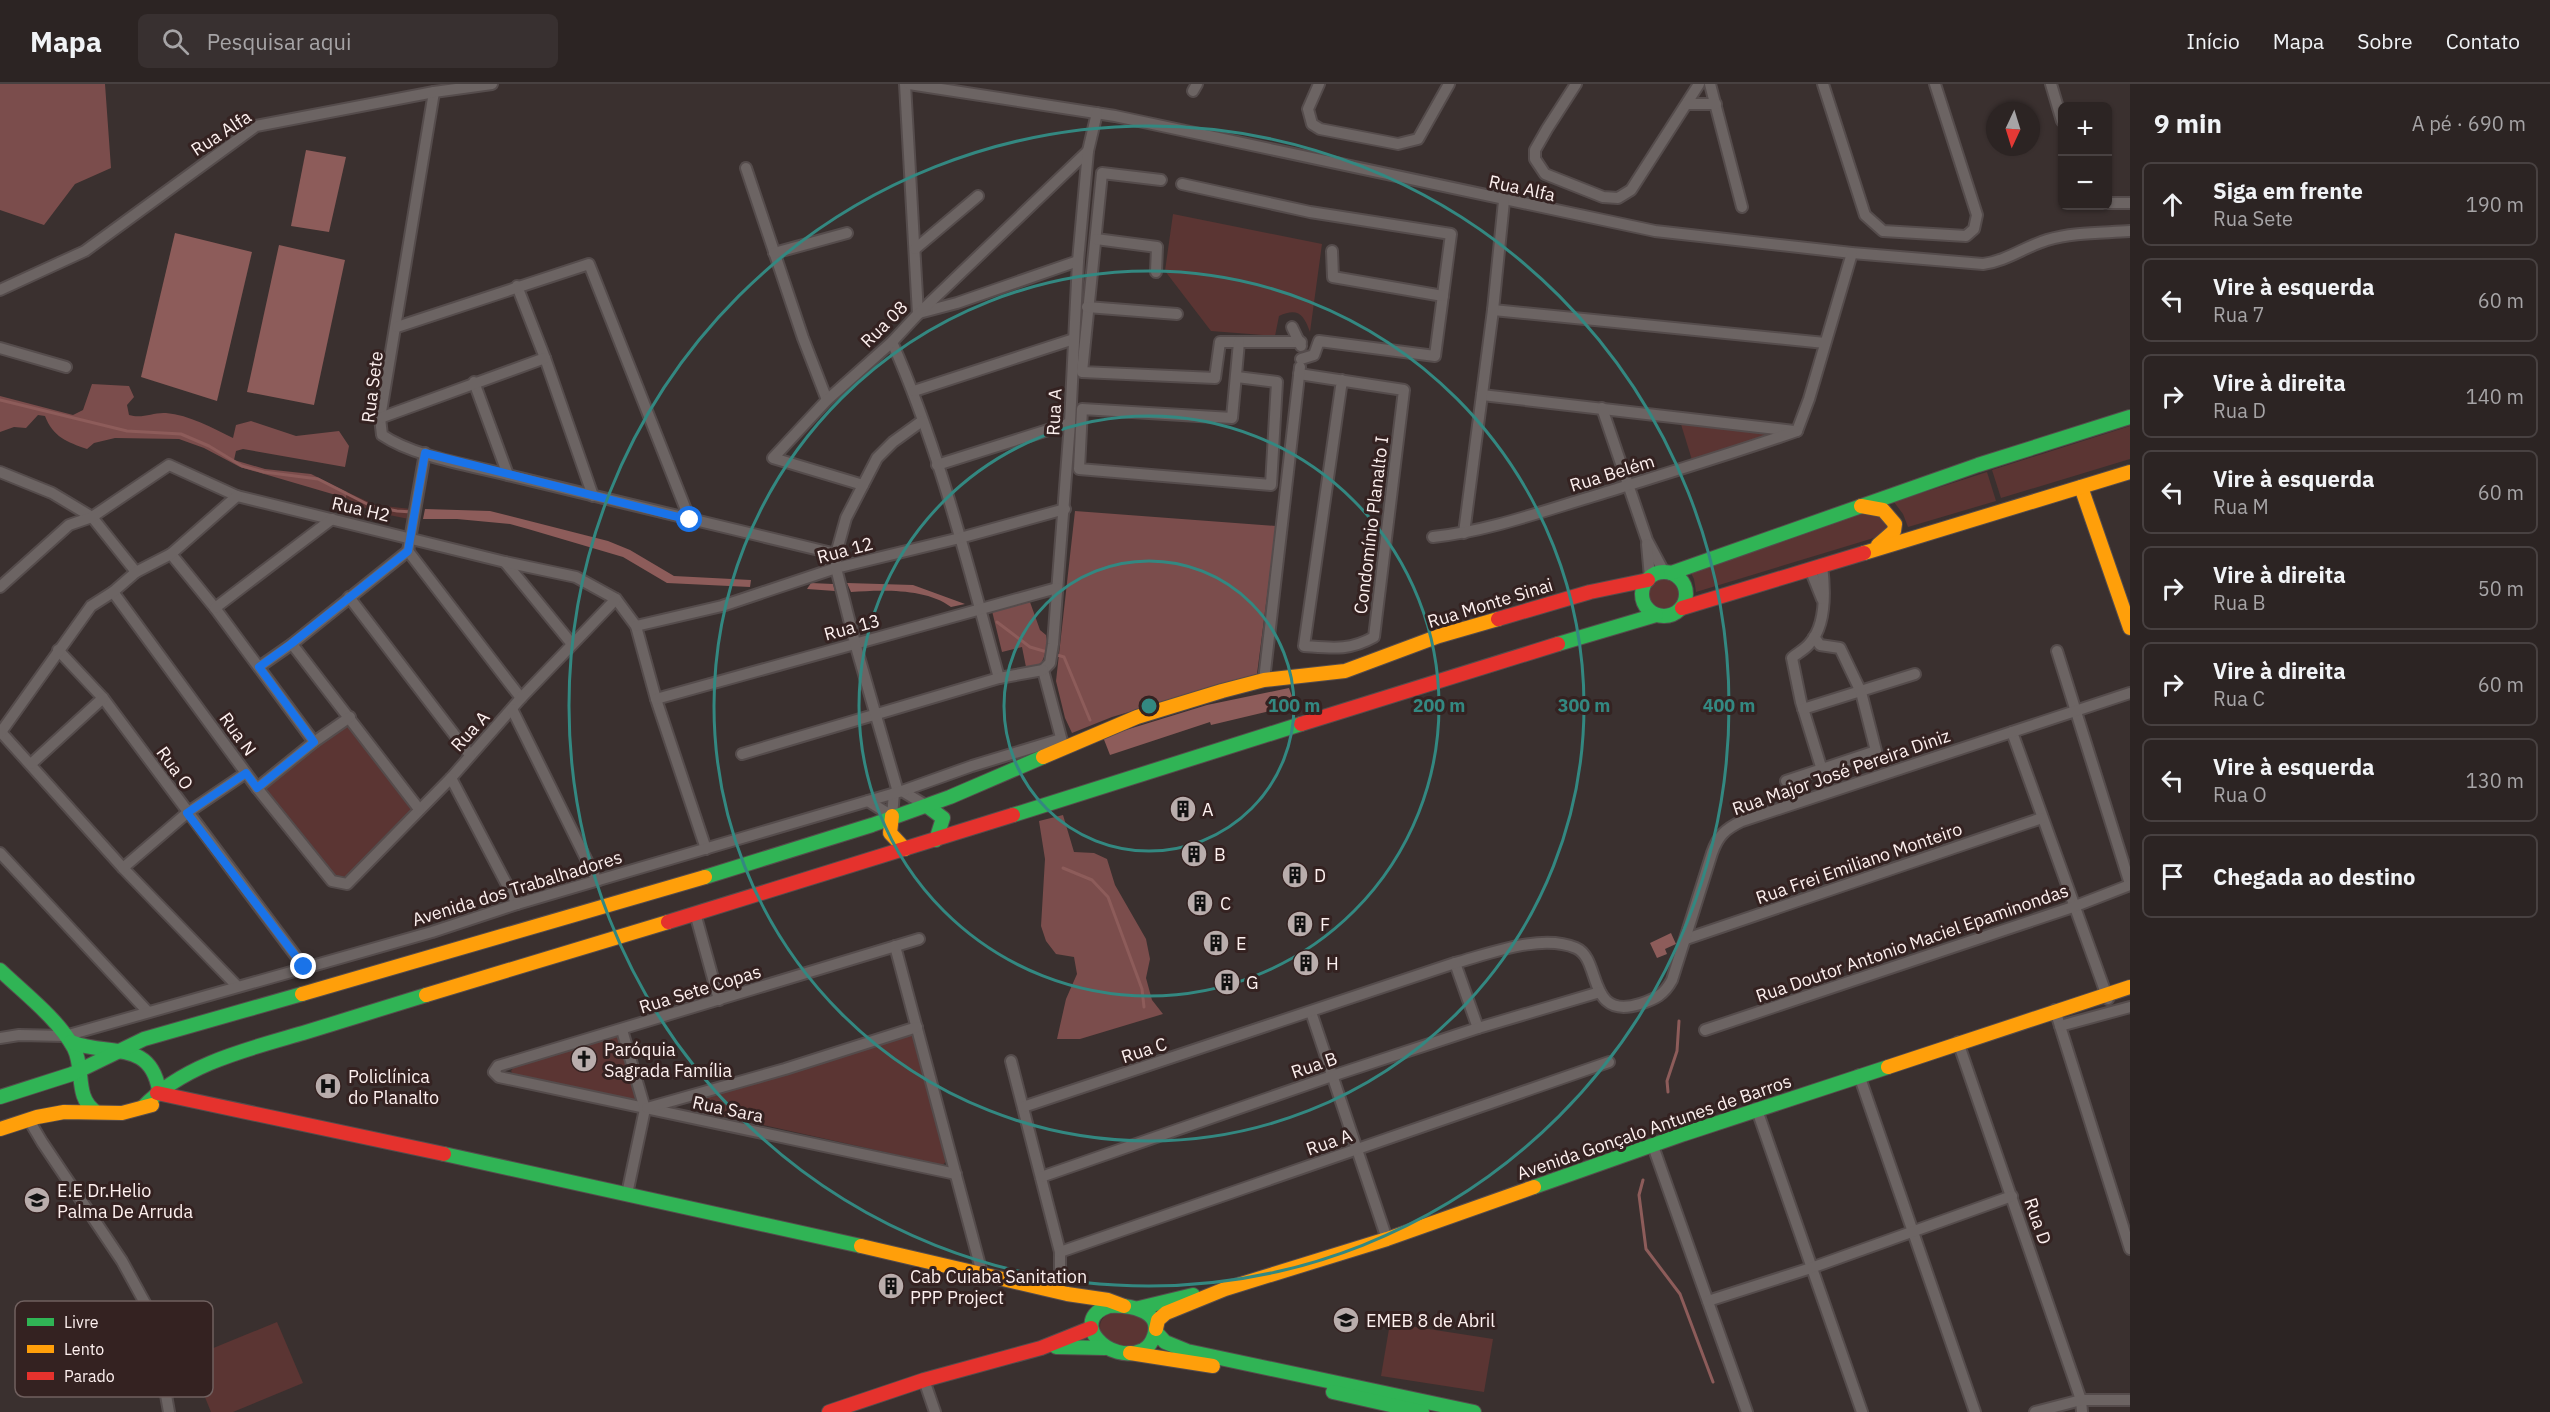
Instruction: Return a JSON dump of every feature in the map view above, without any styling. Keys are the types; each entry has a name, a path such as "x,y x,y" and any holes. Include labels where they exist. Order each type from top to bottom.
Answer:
{"main road":[{"path":"1656,615 1650,611 1643,600 1642,594 1649,579 1978,465 2130,417"},
{"path":"143,1107 158,1091 181,1076 249,1049 936,840 1422,685 1656,615 1673,615 1682,608 2130,472"},
{"path":"2081,487 2130,628"},
{"path":"1860,506 1883,510 1894,524 1894,531 1890,536 1871,550"},
{"path":"1667,573 1680,578 1685,587 1686,598 1682,608"},
{"name":"Rua Monte Sinai","path":"927,806 1062,744 1137,717 1264,680 1345,671 1439,636 1590,592 1649,579"},
{"path":"0,1097 81,1070 144,1039 632,900 927,806 943,818 936,840"},
{"path":"892,816 890,833 905,849"},
{"path":"0,970 68,1039 86,1048 116,1051 151,1063 157,1072 158,1091"},
{"name":"Avenida Gonçalo Antunes de Barros","path":"2103,998 2130,987"},
{"name":"Avenida Gonçalo Antunes de Barros","path":"1156,1330 1160,1317 1166,1313 1225,1289 1387,1239 1859,1075 2055,1010 2130,993"},
{"path":"68,1039 81,1070 83,1098 86,1105 96,1112"},
{"path":"158,1091 1063,1292 1108,1300 1124,1306"},
{"path":"0,1129 64,1112 126,1112 165,1103 206,1101"},
{"name":"Avenida Gonçalo Antunes de Barros","path":"1139,1308 1166,1300 1225,1289"},
{"path":"1063,1292 1084,1303 1093,1322 1095,1340 1105,1348"},
{"path":"829,1412 924,1380 1041,1348 1093,1322 1107,1306 1124,1306 1139,1308 1151,1316 1161,1340 1187,1351 1474,1412"},
{"path":"1130,1353 1147,1348 1153,1341 1156,1330"},
{"path":"1041,1348 1076,1346 1105,1348 1215,1366 1422,1412"}],"street":[{"name":"Rua Alfa","path":"0,290 85,250 256,126 434,92 492,84"},
{"name":"Rua Alfa","path":"907,84 1097,113 1504,201 1655,231 1852,253 1983,264 1997,262 2045,240 2065,235 2130,231"},
{"path":"907,84 918,314 957,303 1078,261"},
{"path":"1319,84 1308,110 1312,124 1320,129 1398,144 1418,139 1449,84"},
{"path":"1576,84 1536,150 1535,159 1545,174 1603,197 1618,198 1631,190 1700,84"},
{"path":"1710,84 1742,207"},
{"path":"1823,84 1865,215 1883,231 1966,236 1974,229 1977,215 1935,84"},
{"path":"2051,84 2058,108"},
{"name":"Rua Sete","path":"434,92 397,327 380,418 382,435 396,445 508,475 836,554"},
{"path":"1687,104 1716,104"},
{"name":"Rua A","path":"1046,667 1053,644 1065,509 1078,261 1088,152 1097,113"},
{"name":"Rua 08","path":"863,485 773,458 827,400 892,342 918,314 1088,152"},
{"path":"746,168 827,400"},
{"path":"1161,180 1102,172 1082,372 1215,378 1220,342 1301,342"},
{"path":"1182,184 1310,212 1451,234 1435,356 1319,341 1314,355 1301,359"},
{"path":"915,249 978,196"},
{"path":"1464,533 1493,310 1504,201"},
{"path":"2112,203 2130,203"},
{"path":"774,253 846,233"},
{"path":"1096,238 1157,247 1156,272"},
{"path":"1332,251 1333,277 1443,296"},
{"path":"1482,395 1797,431 1809,399 1852,253"},
{"path":"397,327 590,264 690,520"},
{"path":"517,286 545,358 593,496"},
{"path":"1087,307 1177,314"},
{"path":"1493,310 1825,344"},
{"path":"1264,680 1301,359 1301,342 1292,327"},
{"path":"914,391 1074,339"},
{"path":"892,342 914,391 960,538 999,678"},
{"path":"1237,377 1277,382 1271,485 1079,469 1082,409 1232,418 1239,342"},
{"path":"0,348 66,367"},
{"path":"380,418 545,358"},
{"name":"Condomínio Planalto I","path":"1299,374 1342,380 1404,390 1374,637 1346,649 1304,646 1342,380"},
{"path":"474,382 508,475"},
{"path":"1602,408 1647,540 1667,573"},
{"path":"868,801 892,816 898,792 855,643 836,568 836,554 846,518 877,458 893,442 922,421"},
{"path":"937,465 1070,423"},
{"name":"Rua Belém","path":"1433,537 1464,533 1628,485 1797,431"},
{"path":"259,667 408,551 425,453"},
{"name":"Rua H2","path":"92,518 169,465 237,496 576,577 616,599"},
{"path":"0,472 52,493 92,518 136,572"},
{"path":"237,496 171,554 136,572 113,592 91,606 0,732 123,868 237,986"},
{"name":"Rua 12","path":"636,626 722,606 836,568 960,538 1065,509"},
{"path":"0,587 69,525 92,518"},
{"path":"215,608 332,519"},
{"path":"1647,540 1649,579"},
{"path":"408,551 521,698"},
{"path":"171,554 215,608 314,742"},
{"path":"506,562 572,644"},
{"path":"1816,567 1823,602 1814,637 1811,643 1792,658 1803,709 1822,770"},
{"name":"Rua 13","path":"656,699 1057,588"},
{"name":"Rua N","path":"113,592 257,788 332,880 347,884"},
{"path":"349,597 470,755"},
{"name":"Rua A","path":"347,884 451,778 521,698 616,599"},
{"path":"616,599 636,626 656,699 706,849"},
{"path":"1786,781 1876,751 1861,692 1840,648 1820,645 1814,637"},
{"path":"291,644 350,717 419,809"},
{"name":"Rua O","path":"58,650 103,698 304,967"},
{"path":"2057,651 2130,884"},
{"path":"742,754 999,678 1046,667 1062,744"},
{"path":"1803,709 1915,674"},
{"name":"Rua Major José Pereira Diniz","path":"1600,992 1607,1000 1622,1007 1632,1006 1662,995 1672,980 1717,840 1727,828 1742,821 2130,693"},
{"path":"31,764 103,698"},
{"path":"512,709 597,881"},
{"path":"257,788 314,742 350,717"},
{"path":"2013,732 2103,998"},
{"name":"Avenida dos Trabalhadores","path":"0,1038 19,1035 68,1039 148,1012 432,932 517,904 898,792 972,766 1062,744"},
{"path":"123,868 187,813 246,773"},
{"path":"451,778 517,904"},
{"path":"898,792 927,806"},
{"name":"Rua Frei Emiliano Monteiro","path":"1686,939 2042,818"},
{"path":"0,853 148,1012"},
{"name":"Rua Doutor Antonio Maciel Epaminondas","path":"1705,1030 2073,907 2130,884"},
{"path":"695,913 719,1000"},
{"name":"Rua Sete Copas","path":"494,1073 498,1065 622,1030 919,939"},
{"path":"1478,1028 1455,963 1520,945 1557,944 1578,948 1585,957 1600,992"},
{"path":"896,946 982,1273"},
{"name":"Rua C","path":"1023,1107 1455,963"},
{"name":"Rua B","path":"1041,1177 1332,1076 1478,1028 1600,992"},
{"path":"2060,1026 2130,1007"},
{"path":"2055,1010 2130,1249"},
{"path":"1311,1012 1387,1239"},
{"path":"645,1109 784,1069 917,1027"},
{"path":"622,1030 645,1109 627,1194"},
{"name":"Rua D","path":"1958,1042 2081,1400 2082,1412"},
{"path":"1011,1062 1060,1252 1063,1292"},
{"name":"Rua A","path":"1060,1252 1609,1062"},
{"name":"Rua Sara","path":"494,1073 499,1077 645,1109 956,1174"},
{"path":"1859,1075 1975,1412"},
{"path":"1757,1110 1862,1412"},
{"path":"29,1120 136,1283 143,1301"},
{"path":"1653,1146 1747,1412"},
{"path":"1708,1301 1811,1268 2012,1196"},
{"path":"924,1380 935,1412"},
{"path":"166,1397 169,1412"},
{"path":"2035,1412 2081,1400 2130,1400"}],"shaded area":[{"path":"0,84 105,84 111,168 75,184 44,225 0,210"},
{"path":"306,150 346,157 329,232 291,226"},
{"path":"1173,214 1322,244 1310,332 1303,317 1291,312 1279,316 1275,336 1211,331 1165,271"},
{"path":"175,233 252,252 217,401 141,377"},
{"path":"279,245 345,260 314,405 247,392"},
{"path":"92,384 129,386 134,397 127,405 129,415 175,414 201,422 233,438 236,425 251,421 296,436 339,431 349,446 345,467 243,449 236,451 234,460 265,469 311,474 347,492 346,498 240,467 204,448 179,439 115,438 94,443 87,449 62,438 52,429 45,416 38,415 26,428 14,427 0,432 0,396 73,415 83,410"},
{"path":"1680,421 1778,431 1692,460"},
{"path":"2130,426 2130,459 2001,498 1992,470"},
{"path":"1987,472 1996,501 1908,527 1903,514 1894,502"},
{"path":"347,492 375,505 411,509 409,519 362,507 346,498"},
{"path":"425,509 490,511 608,541 630,550 674,576 751,580 750,587 667,583 623,557 510,524 457,519 423,519"},
{"path":"1870,510 1879,514 1889,525 1887,534 1696,592 1694,579 1689,569"},
{"path":"1075,511 1276,526 1257,674 1112,717 1072,733 1065,718 1056,681"},
{"path":"1664,579 1675,583 1679,594 1675,605 1664,609 1653,605 1649,594 1653,583"},
{"path":"811,583 833,584 835,591 807,589"},
{"path":"847,583 913,585 965,604 951,607 929,596 916,593 851,592"},
{"path":"1030,602 1040,630 1046,635 1048,647 1041,664 1026,667 1022,647 1002,652 992,611"},
{"path":"1289,688 1295,705 1211,725 1210,722 1110,755 1103,737 1207,705"},
{"path":"349,722 414,809 349,877 335,876 262,787"},
{"path":"1063,815 1074,852 1094,853 1107,859 1115,885 1146,939 1150,959 1146,978 1152,1000 1163,1014 1080,1039 1057,1039 1066,999 1077,974 1074,957 1056,954 1046,941 1041,926 1045,859 1039,821"},
{"path":"1671,933 1676,944 1665,949 1667,954 1657,958 1650,943"},
{"path":"618,1034 637,1098 634,1100 514,1075 511,1071 514,1067"},
{"path":"915,1034 947,1160 943,1165 695,1110 696,1101"},
{"path":"1112,1312 1141,1316 1150,1325 1150,1337 1136,1348 1108,1341 1101,1333 1100,1324 1103,1318"},
{"path":"277,1322 303,1383 233,1412 211,1412 205,1397 213,1397 213,1348"},
{"path":"1390,1323 1493,1339 1484,1392 1381,1376"}],"waterway":[{"path":"0,400 127,431 181,434 209,446 242,466 264,472 318,479 371,506 412,512"},
{"path":"997,622 1030,647 1064,657 1090,720"},
{"path":"1063,868 1092,880 1108,897 1142,989 1144,1007"},
{"path":"1668,1092 1667,1081 1677,1051 1679,1021"},
{"path":"1643,1180 1639,1195 1646,1249 1680,1294 1713,1382"}],"traffic: fast":[{"path":"1671,573 1978,465 2130,417"},
{"path":"1664,572 1680,578 1686,594 1680,610 1664,616 1648,610 1642,594 1648,578 1664,572"},
{"path":"1558,644 1656,615"},
{"path":"1013,815 1301,724"},
{"path":"705,877 872,825 950,797 1043,757"},
{"path":"927,806 943,818 936,840"},
{"path":"0,970 50,1016 67,1037 77,1056 85,1099 96,1112"},
{"path":"0,1097 72,1074 144,1039 302,994"},
{"path":"143,1107 159,1092 178,1080 218,1060 426,995"},
{"path":"71,1042 137,1056 147,1063 154,1074 159,1090"},
{"path":"1534,1187 1684,1134 1888,1067"},
{"path":"444,1154 861,1246"},
{"path":"1139,1308 1193,1295"},
{"path":"1109,1306 1125,1306 1142,1310 1148,1314 1155,1327 1150,1344 1143,1350 1130,1353 1117,1352 1106,1347 1092,1330 1092,1321 1097,1313 1109,1306"},
{"path":"1156,1332 1165,1342 1187,1351 1474,1412"},
{"path":"1056,1347 1105,1348"},
{"path":"1333,1392 1422,1412"}],"traffic: slow":[{"path":"1864,553 2130,472"},
{"path":"2081,487 2130,628"},
{"path":"1861,506 1883,510 1895,524 1894,531 1878,545"},
{"path":"1043,757 1137,717 1222,691 1264,680 1345,671 1439,636 1498,619"},
{"path":"892,816 890,833 905,849"},
{"path":"302,994 705,877"},
{"path":"426,995 668,922"},
{"path":"1888,1067 2130,987"},
{"path":"0,1129 37,1117 64,1112 122,1113 152,1105"},
{"path":"1156,1329 1158,1320 1166,1313 1225,1289 1387,1239 1534,1187"},
{"path":"861,1246 1067,1294 1108,1300 1124,1306"},
{"path":"1130,1353 1213,1366"}],"traffic: jam":[{"path":"1682,608 1864,553"},
{"path":"1498,619 1590,592 1648,580"},
{"path":"1301,724 1558,644"},
{"path":"668,922 1013,815"},
{"path":"157,1093 444,1154"},
{"path":"829,1412 924,1380 1041,1348 1091,1328"}],"place":[{"name":"A","path":"1183,809"},
{"name":"B","path":"1194,854"},
{"name":"D","path":"1295,875"},
{"name":"C","path":"1200,903"},
{"name":"F","path":"1300,924"},
{"name":"E","path":"1216,943"},
{"name":"H","path":"1306,963"},
{"name":"G","path":"1227,982"},
{"name":"Paróquia Sagrada Família","path":"584,1059"},
{"name":"Policlínica do Planalto","path":"328,1086"},
{"name":"E.E Dr.Helio Palma De Arruda","path":"37,1200"},
{"name":"Cab Cuiaba Sanitation PPP Project","path":"891,1286"},
{"name":"EMEB 8 de Abril","path":"1346,1320"}],"route":[{"path":"304,967 187,813 246,773 257,788 314,742 259,667 408,551 425,453 690,520"}]}
